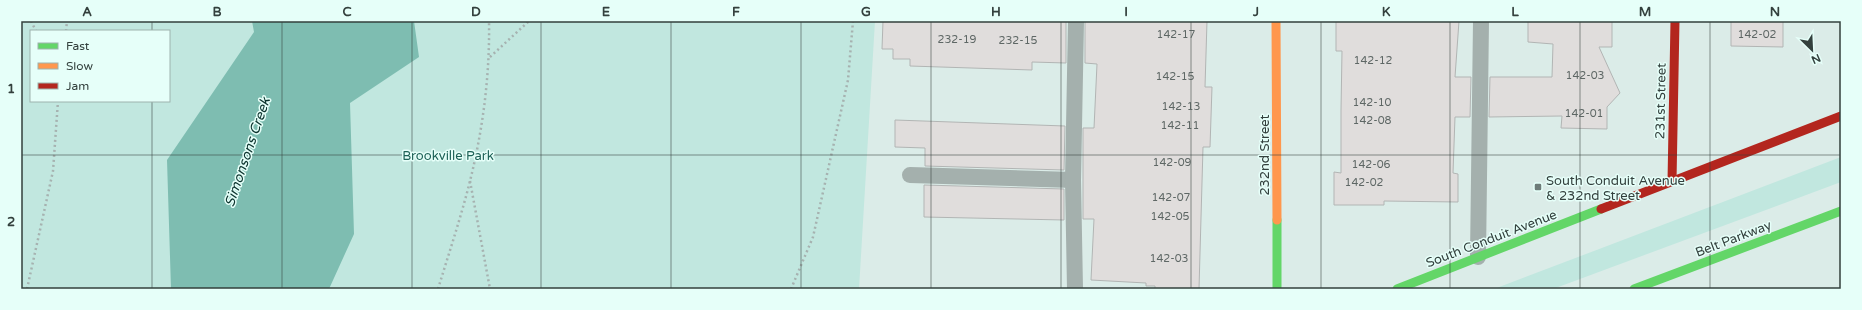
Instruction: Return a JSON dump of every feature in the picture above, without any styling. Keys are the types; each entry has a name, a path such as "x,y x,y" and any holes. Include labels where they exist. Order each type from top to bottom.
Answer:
{"main road":[{"name":"232nd Street","path":"1276,21 1277,289"},
{"name":"231st Street","path":"1672,181 1675,21"},
{"name":"South Conduit Avenue","path":"1397,289 1841,116"},
{"name":"Belt Parkway","path":"1634,289 1841,211"}],"lane":[{"path":"1075,289 1073,180 1076,21"},
{"path":"1478,257 1481,21"},
{"path":"910,175 1073,180"}],"path":[{"path":"31,21 36,30"},
{"path":"438,289 470,180 483,111 490,57 489,21"},
{"path":"490,57 529,21"},
{"path":"791,289 813,236 848,80 853,21"},
{"path":"27,289 53,171 58,102"},
{"path":"470,180 490,289"}],"green space":[{"name":"Brookville Park","path":"21,21 875,21 859,289 21,289"},
{"path":"1841,157 1841,182 1553,289 1494,289"}],"water":[{"name":"Simonsons Creek","path":"252,21 414,21 419,57 350,103 354,234 329,289 171,289 167,160 254,32"}],"building":[{"path":"883,21 1066,21 1066,63 1032,62 1032,70 910,66 910,59 893,59 893,49 882,49"},
{"path":"1085,21 1207,21 1205,87 1212,87 1210,147 1203,147 1199,289 1155,289 1155,286 1146,286 1146,283 1091,280 1094,219 1083,219 1083,128 1094,128 1097,64 1085,63"},
{"path":"1336,21 1459,21 1455,77 1471,77 1470,117 1455,117 1453,173 1458,174 1458,202 1384,201 1384,205 1334,205 1334,172 1341,173 1342,51 1336,51"},
{"path":"1528,21 1612,21 1612,47 1599,47 1620,93 1607,107 1607,129 1561,128 1562,116 1489,117 1490,77 1552,77 1553,44 1528,42"},
{"path":"1731,21 1783,21 1783,47 1731,46"},
{"path":"895,120 1065,126 1064,170 925,166 925,148 895,147"},
{"path":"924,185 1064,189 1064,220 924,217"}],"traffic: fast":[{"path":"1397,289 1601,209"},
{"path":"1634,289 1841,211"},
{"path":"1277,220 1277,289"}],"traffic: slow":[{"path":"1276,21 1277,220"}],"traffic: jam":[{"path":"1672,181 1675,21"},
{"path":"1601,209 1841,116"}],"place":[{"name":"South Conduit Avenue & 232nd Street","path":"1538,187"}]}
